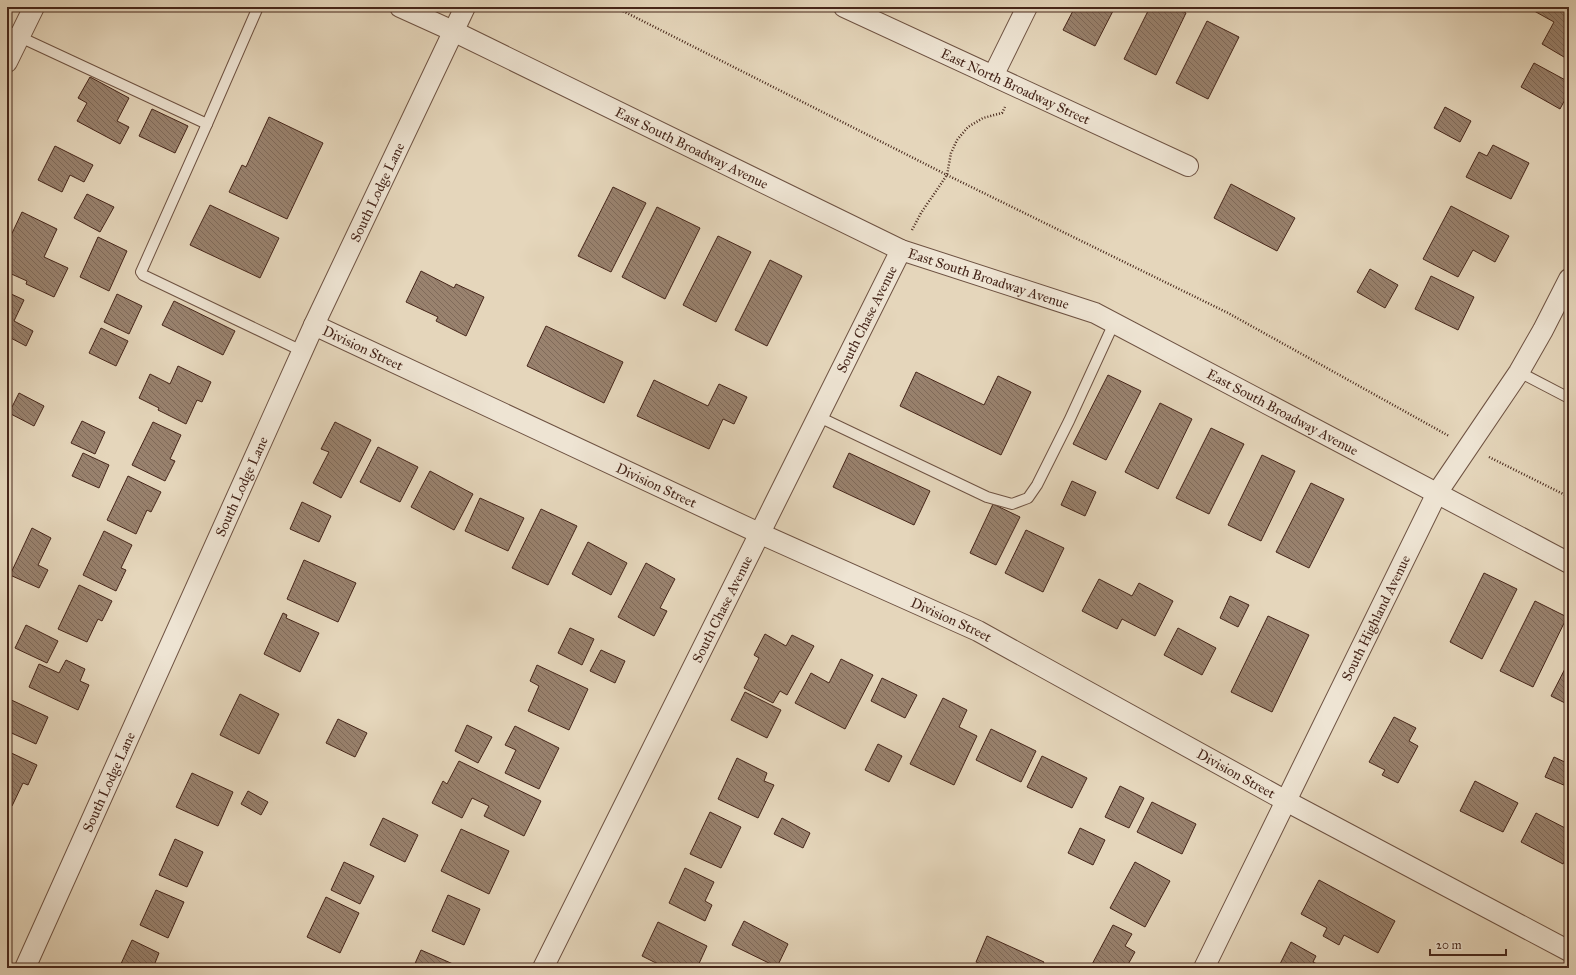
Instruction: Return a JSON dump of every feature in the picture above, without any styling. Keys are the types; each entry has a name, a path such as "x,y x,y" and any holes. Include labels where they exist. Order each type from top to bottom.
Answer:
{"street":[{"path":"7,62 13,34 34,7"},
{"name":"East South Broadway Avenue","path":"400,7 453,31 901,250 1095,313 1569,563"},
{"name":"South Lodge Lane","path":"25,968 302,351 465,7"},
{"name":"East North Broadway Street","path":"844,7 1188,166"},
{"path":"993,76 1027,7"},
{"name":"South Chase Avenue","path":"543,968 761,534 901,250"},
{"name":"South Highland Avenue","path":"1204,968 1436,493 1519,372 1543,330 1569,279"},
{"name":"Division Street","path":"314,325 761,534 978,631 1286,801 1569,951"}],"lane":[{"path":"258,7 142,272 143,275 302,351"},
{"path":"13,34 207,124"},
{"path":"819,417 987,496 1012,504 1028,498 1037,485 1070,421 1114,323"},
{"path":"1519,372 1569,398"}],"path":[{"path":"614,7 946,175 1228,312 1451,437"},
{"path":"901,250 921,213 946,175 951,154 958,140 968,127 983,118 1002,113 1017,88"},
{"path":"1486,455 1569,497"}],"building":[{"path":"1075,7 1115,7 1095,46 1063,30"},
{"path":"1150,7 1175,7 1186,13 1156,75 1124,59"},
{"path":"1527,7 1569,7 1569,60 1542,44 1554,22"},
{"path":"1207,21 1239,37 1208,99 1176,83"},
{"path":"1534,63 1569,82 1569,92 1560,109 1521,87"},
{"path":"90,77 129,98 117,121 129,127 120,144 77,121 87,103 78,98"},
{"path":"1445,107 1471,121 1460,142 1434,128"},
{"path":"152,109 188,126 175,153 139,136"},
{"path":"269,117 323,143 287,219 229,192 242,165 246,167"},
{"path":"1493,145 1529,163 1511,199 1466,177 1479,152 1487,156"},
{"path":"55,146 93,165 84,182 70,175 62,192 38,180"},
{"path":"1231,184 1295,218 1277,251 1214,218"},
{"path":"613,187 646,203 611,272 578,256"},
{"path":"87,194 114,207 100,232 74,218"},
{"path":"210,205 279,238 260,278 190,245"},
{"path":"1451,206 1509,236 1495,262 1473,250 1458,277 1423,259"},
{"path":"657,207 700,228 665,299 622,277"},
{"path":"22,212 57,229 44,257 68,268 54,297 26,284 27,281 7,272 7,244"},
{"path":"718,236 751,252 716,322 683,305"},
{"path":"98,237 127,251 109,291 80,277"},
{"path":"770,260 802,276 767,346 735,330"},
{"path":"1370,269 1398,285 1385,308 1357,292"},
{"path":"421,271 454,288 456,284 484,297 466,336 436,321 438,317 406,302"},
{"path":"1431,276 1474,297 1458,330 1415,309"},
{"path":"7,292 24,300 14,321 33,331 26,346 7,336"},
{"path":"117,294 142,306 129,334 104,322"},
{"path":"174,301 235,331 223,355 162,325"},
{"path":"546,326 623,362 604,403 527,366"},
{"path":"101,328 128,341 116,366 89,353"},
{"path":"178,366 211,382 202,402 197,400 186,424 158,410 159,408 139,398 150,374 170,384"},
{"path":"916,372 984,405 998,376 1031,392 1001,455 900,406"},
{"path":"1108,375 1141,391 1106,460 1073,444"},
{"path":"654,380 708,406 719,384 747,397 734,424 723,419 709,449 637,416"},
{"path":"19,393 44,406 34,426 9,413"},
{"path":"1160,403 1192,419 1158,489 1125,472"},
{"path":"82,421 105,432 95,454 71,443"},
{"path":"153,422 181,435 170,459 175,461 165,481 132,465"},
{"path":"335,422 371,440 341,498 313,483 329,452 321,449"},
{"path":"1211,428 1244,444 1209,514 1176,498"},
{"path":"378,447 418,467 400,502 360,482"},
{"path":"83,453 109,465 99,488 72,476"},
{"path":"849,453 930,491 914,525 833,487"},
{"path":"1262,455 1295,471 1261,541 1228,525"},
{"path":"430,471 473,494 454,530 411,507"},
{"path":"128,476 161,492 151,512 147,510 136,534 107,520"},
{"path":"1072,481 1096,492 1085,516 1061,505"},
{"path":"1311,483 1344,499 1309,568 1276,552"},
{"path":"480,498 524,518 508,551 465,531"},
{"path":"302,502 331,516 319,542 290,529"},
{"path":"993,504 1020,517 996,565 970,553"},
{"path":"541,509 577,526 548,585 512,568"},
{"path":"32,528 51,538 38,565 48,570 39,588 10,575"},
{"path":"1026,530 1064,548 1043,592 1005,573"},
{"path":"104,531 132,545 121,568 126,570 116,591 83,575"},
{"path":"588,542 627,563 611,595 572,574"},
{"path":"304,560 356,583 338,622 287,599"},
{"path":"646,563 675,579 660,608 667,611 654,636 618,617"},
{"path":"1484,573 1517,589 1482,659 1450,642"},
{"path":"1099,579 1132,596 1139,583 1173,601 1155,636 1122,619 1117,629 1082,611"},
{"path":"79,585 112,601 102,621 98,619 87,642 58,629"},
{"path":"1230,596 1249,605 1238,627 1220,618"},
{"path":"1535,601 1567,617 1533,687 1500,671"},
{"path":"283,613 287,615 286,618 319,633 300,672 264,654"},
{"path":"1268,616 1309,635 1272,712 1231,692"},
{"path":"26,625 58,641 47,663 15,648"},
{"path":"570,628 594,639 582,665 558,653"},
{"path":"1178,628 1216,648 1202,675 1164,655"},
{"path":"765,634 786,646 792,635 814,646 787,695 780,691 773,703 744,688 759,658 754,655"},
{"path":"601,650 625,661 615,683 590,671"},
{"path":"841,659 873,675 845,729 795,703 811,673 829,683"},
{"path":"66,660 85,669 80,681 89,685 78,710 29,687 39,664 59,673"},
{"path":"1569,661 1569,705 1551,696"},
{"path":"537,665 588,689 569,730 528,711 539,686 530,681"},
{"path":"882,678 917,695 905,718 871,701"},
{"path":"745,692 781,710 767,738 731,720"},
{"path":"240,694 279,714 259,754 220,735"},
{"path":"7,698 48,717 36,744 7,731"},
{"path":"943,698 967,710 959,727 977,736 954,785 910,764"},
{"path":"1394,717 1416,728 1409,741 1418,746 1398,783 1382,775 1385,770 1369,762"},
{"path":"338,719 367,733 355,757 326,743"},
{"path":"467,725 492,737 478,763 455,751"},
{"path":"515,726 559,748 539,789 505,773 516,750 505,745"},
{"path":"991,729 1036,751 1021,782 976,760"},
{"path":"878,744 902,756 889,782 865,770"},
{"path":"7,751 37,765 28,785 23,783 12,806 7,804"},
{"path":"1042,756 1087,778 1072,808 1027,787"},
{"path":"1554,757 1569,764 1569,779 1566,786 1545,777"},
{"path":"737,758 767,773 764,781 774,785 758,818 718,799"},
{"path":"459,761 541,801 524,836 484,816 489,806 472,798 462,818 432,803 443,781 447,784"},
{"path":"192,773 233,792 218,826 176,807"},
{"path":"1475,781 1518,803 1503,832 1460,811"},
{"path":"1120,786 1144,798 1129,828 1105,817"},
{"path":"248,791 268,802 261,815 241,804"},
{"path":"1152,802 1196,824 1182,854 1137,832"},
{"path":"710,812 741,827 721,868 690,854"},
{"path":"1536,813 1569,830 1569,853 1563,864 1521,842"},
{"path":"383,818 418,835 405,862 370,845"},
{"path":"782,818 810,833 803,848 774,834"},
{"path":"1080,828 1105,840 1093,865 1068,853"},
{"path":"461,829 509,851 489,894 441,871"},
{"path":"175,839 203,852 187,887 159,875"},
{"path":"344,862 374,876 360,904 331,890"},
{"path":"1135,862 1170,881 1145,927 1110,908"},
{"path":"685,868 714,882 705,901 712,905 705,921 669,903"},
{"path":"1319,880 1395,921 1378,953 1344,935 1339,945 1323,936 1327,928 1301,914"},
{"path":"156,890 184,902 168,938 140,925"},
{"path":"448,895 480,909 464,945 432,931"},
{"path":"326,897 359,913 340,953 307,937"},
{"path":"744,921 788,944 777,967 732,945"},
{"path":"658,922 707,946 697,968 687,968 677,963 674,968 666,968 642,956"},
{"path":"1113,925 1132,934 1125,946 1135,952 1126,968 1090,968"},
{"path":"987,936 1044,962 1041,968 990,968 976,962"},
{"path":"132,940 159,953 153,968 119,968"},
{"path":"1291,942 1316,956 1313,962 1325,968 1278,968"},
{"path":"421,950 453,964 451,968 413,968"}]}
